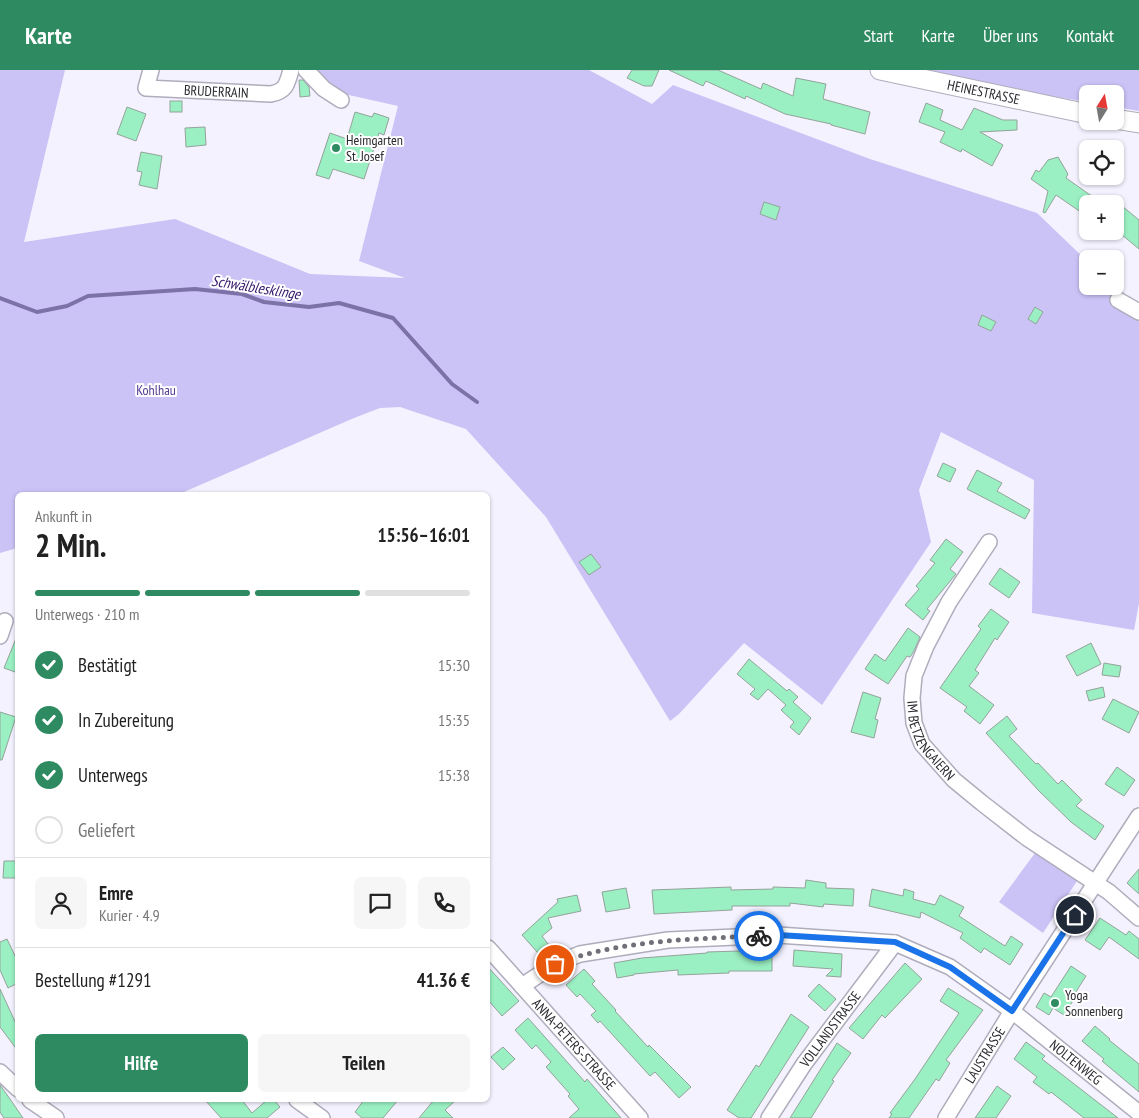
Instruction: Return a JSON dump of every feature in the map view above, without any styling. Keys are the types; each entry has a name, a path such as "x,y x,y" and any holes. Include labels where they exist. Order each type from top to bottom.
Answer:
{"main road":[{"name":"HEINESTRASSE","path":"880,70 1079,112"},
{"path":"1124,120 1139,123"}],"street":[{"name":"BRUDERRAIN","path":"151,70 146,88 271,94 284,89 291,70"},
{"path":"306,70 324,89 341,100"},
{"path":"1118,300 1139,312"},
{"name":"IM BETZENGAIERN","path":"989,542 950,602 926,646 914,676 912,698 914,723 922,744 954,780 1027,838 1109,892 1139,918"},
{"path":"0,636 5,621"},
{"name":"LAUSTRASSE","path":"946,1118 1012,1011 1139,816"},
{"path":"522,986 555,964 580,954 668,940 778,935 895,942"},
{"name":"NOLTENWEG","path":"895,942 950,967 1012,1011 1139,1113"},
{"name":"VOLLANDSTRASSE","path":"769,1118 804,1064 895,942"},
{"name":"ANNA-PETERS-STRASSE","path":"490,950 640,1118"},
{"path":"0,1072 15,1086"},
{"path":"33,1102 56,1118"},
{"path":"300,1102 322,1118"}],"green space":[{"name":"Kohlhau","path":"0,70 65,70 24,242 175,219 310,274 405,278 359,261 398,106 340,93 318,70 589,70 652,104 673,85 870,159 1037,213 1079,253 1079,295 1124,294 1139,306 1139,603 1134,630 1032,613 1034,480 941,432 919,490 931,542 822,705 744,643 679,714 670,721 546,517 466,429 400,407 380,408 354,418 184,492 15,492 15,549 0,553"},
{"path":"894,70 1139,70 1139,111 1124,108 1124,85 1079,85 1079,101"},
{"path":"1035,853 1077,881 1043,933 999,902"}],"building":[{"path":"632,70 659,70 652,86 644,86 627,78"},
{"path":"669,70 718,70 761,89 763,83 793,96 796,78 826,84 823,99 870,112 865,134 785,114 746,96 745,99 706,81 703,86"},
{"path":"299,80 303,80 309,87 310,96 300,97"},
{"path":"170,101 182,101 182,112 170,112"},
{"path":"926,103 943,110 940,120 962,130 974,108 1003,120 1017,120 1017,130 980,132 1003,145 992,166 962,149 961,152 940,142 945,132 919,122"},
{"path":"127,107 146,114 136,141 117,134"},
{"name":"Heimgarten St. Josef","path":"355,112 372,117 374,113 389,118 384,135 379,133 364,179 333,169 329,179 316,175 330,133 347,139"},
{"path":"205,127 206,145 186,147 185,128"},
{"path":"141,152 162,156 157,189 139,185 142,172 137,171"},
{"path":"1058,157 1068,174 1066,178 1090,195 1079,195 1079,211 1056,195 1045,213 1043,212 1048,191 1031,179 1036,170 1039,172 1048,160"},
{"path":"764,202 780,207 776,220 760,214"},
{"path":"1124,208 1139,220 1139,249 1124,236"},
{"path":"1035,307 1043,312 1036,324 1028,319"},
{"path":"982,315 996,322 991,331 978,325"},
{"path":"943,463 956,469 950,482 937,476"},
{"path":"977,470 1002,483 997,491 1030,510 1025,519 967,489"},
{"path":"946,539 963,552 950,569 956,574 927,609 930,611 923,620 905,605 919,589 916,586 935,563 930,560"},
{"path":"591,554 601,567 589,575 579,562"},
{"path":"1000,568 1020,582 1009,598 989,584"},
{"path":"991,609 1009,622 997,640 995,638 975,670 979,673 969,686 994,705 980,724 964,711 967,707 940,688 981,629 978,626"},
{"path":"908,628 920,637 910,657 907,656 888,684 865,669 875,654 885,661"},
{"path":"15,641 15,672 4,668"},
{"path":"1091,643 1101,664 1077,676 1066,656"},
{"path":"749,659 787,691 789,689 798,697 793,702 811,718 799,735 790,727 794,722 781,710 786,705 768,689 758,700 750,694 755,689 737,674"},
{"path":"1104,663 1121,666 1119,677 1102,675"},
{"path":"1103,687 1105,697 1089,701 1086,691"},
{"path":"863,692 881,698 875,719 878,720 874,738 851,732"},
{"path":"1113,699 1139,712 1129,733 1102,719"},
{"path":"0,712 15,717 15,720 2,760 0,760"},
{"path":"1007,716 1017,729 1009,736 1058,784 1062,780 1082,800 1076,806 1104,826 1095,840 1071,822 1039,791 986,733"},
{"path":"1117,767 1135,780 1124,796 1105,784"},
{"path":"4,861 15,861 15,878 3,878"},
{"path":"1139,869 1139,894 1127,883"},
{"path":"806,880 826,883 826,888 854,889 853,906 824,904 823,907 790,903 790,906 732,906 732,910 654,914 652,890 731,887 731,890 773,889 773,887 805,888"},
{"path":"626,888 630,908 606,912 602,892"},
{"path":"872,889 903,896 904,889 914,892 913,899 935,905 940,895 964,907 959,916 1005,946 1011,936 1023,944 1010,965 984,948 981,953 960,938 963,933 921,912 920,918 869,906"},
{"path":"577,895 581,911 548,918 552,928 542,936 548,944 538,953 522,935 558,902 557,899"},
{"path":"1100,918 1126,935 1129,931 1139,939 1139,959 1109,937 1100,950 1085,940"},
{"path":"7,939 15,956 15,984 8,988 0,970 0,942"},
{"path":"772,950 772,971 729,971 729,973 678,975 678,970 634,974 617,978 614,963 642,958 707,952"},
{"path":"794,950 842,954 841,977 826,976 833,969 793,966"},
{"path":"905,963 922,979 885,1018 882,1015 863,1039 849,1028"},
{"path":"1071,966 1086,976 1064,1015 1053,1008 1049,1015 1036,1007 1044,993 1051,997"},
{"path":"490,969 519,1001 502,1016 490,1002"},
{"path":"584,969 595,981 592,984 615,1011 648,1047 649,1045 691,1087 679,1098 655,1072 650,1076 600,1021 598,1023 591,1015 596,1011 580,994 577,997 566,985"},
{"path":"819,984 836,999 825,1011 808,996"},
{"path":"948,988 983,1010 946,1060 950,1063 939,1081 936,1079 909,1118 889,1118 892,1114 890,1113 959,1013 940,1001"},
{"path":"0,989 15,1022 15,1047 0,1027"},
{"path":"791,1014 809,1027 751,1118 739,1118 727,1110 756,1065 759,1067"},
{"path":"528,1018 585,1082 587,1079 621,1118 569,1118 579,1109 568,1096 570,1094 546,1067 551,1062 536,1045 532,1049 515,1030"},
{"path":"1095,1026 1139,1064 1139,1092 1102,1061 1104,1059 1082,1041"},
{"path":"1026,1042 1045,1056 1042,1059 1118,1118 1084,1118 1051,1092 1049,1094 1033,1082 1037,1077 1014,1059"},
{"path":"837,1043 851,1053 832,1080 834,1081 811,1118 790,1118"},
{"path":"503,1047 515,1059 503,1070 491,1057"},
{"path":"0,1085 23,1118 4,1118 0,1112"},
{"path":"997,1086 1011,1096 996,1118 975,1118"},
{"path":"207,1102 244,1102 252,1113 265,1102 276,1102 280,1107 267,1118 221,1118"},
{"path":"362,1102 396,1102 383,1118 362,1118 355,1112"},
{"path":"432,1102 454,1102 445,1110 453,1118 419,1118"}],"waterway":[{"name":"Schwälblesklinge","path":"0,298 37,312 67,306 88,296 195,289 242,294 264,302 309,307 339,303 393,318 452,384 477,402"}],"way so far":[{"path":"555,964 580,954 668,940 759,936"}],"place":[{"name":"Heimgarten St. Josef","path":"336,148"},
{"name":"Yoga Sonnenberg","path":"1055,1003"}],"route":[{"path":"759,936 778,935 895,942 950,967 1012,1011 1075,915"}]}
